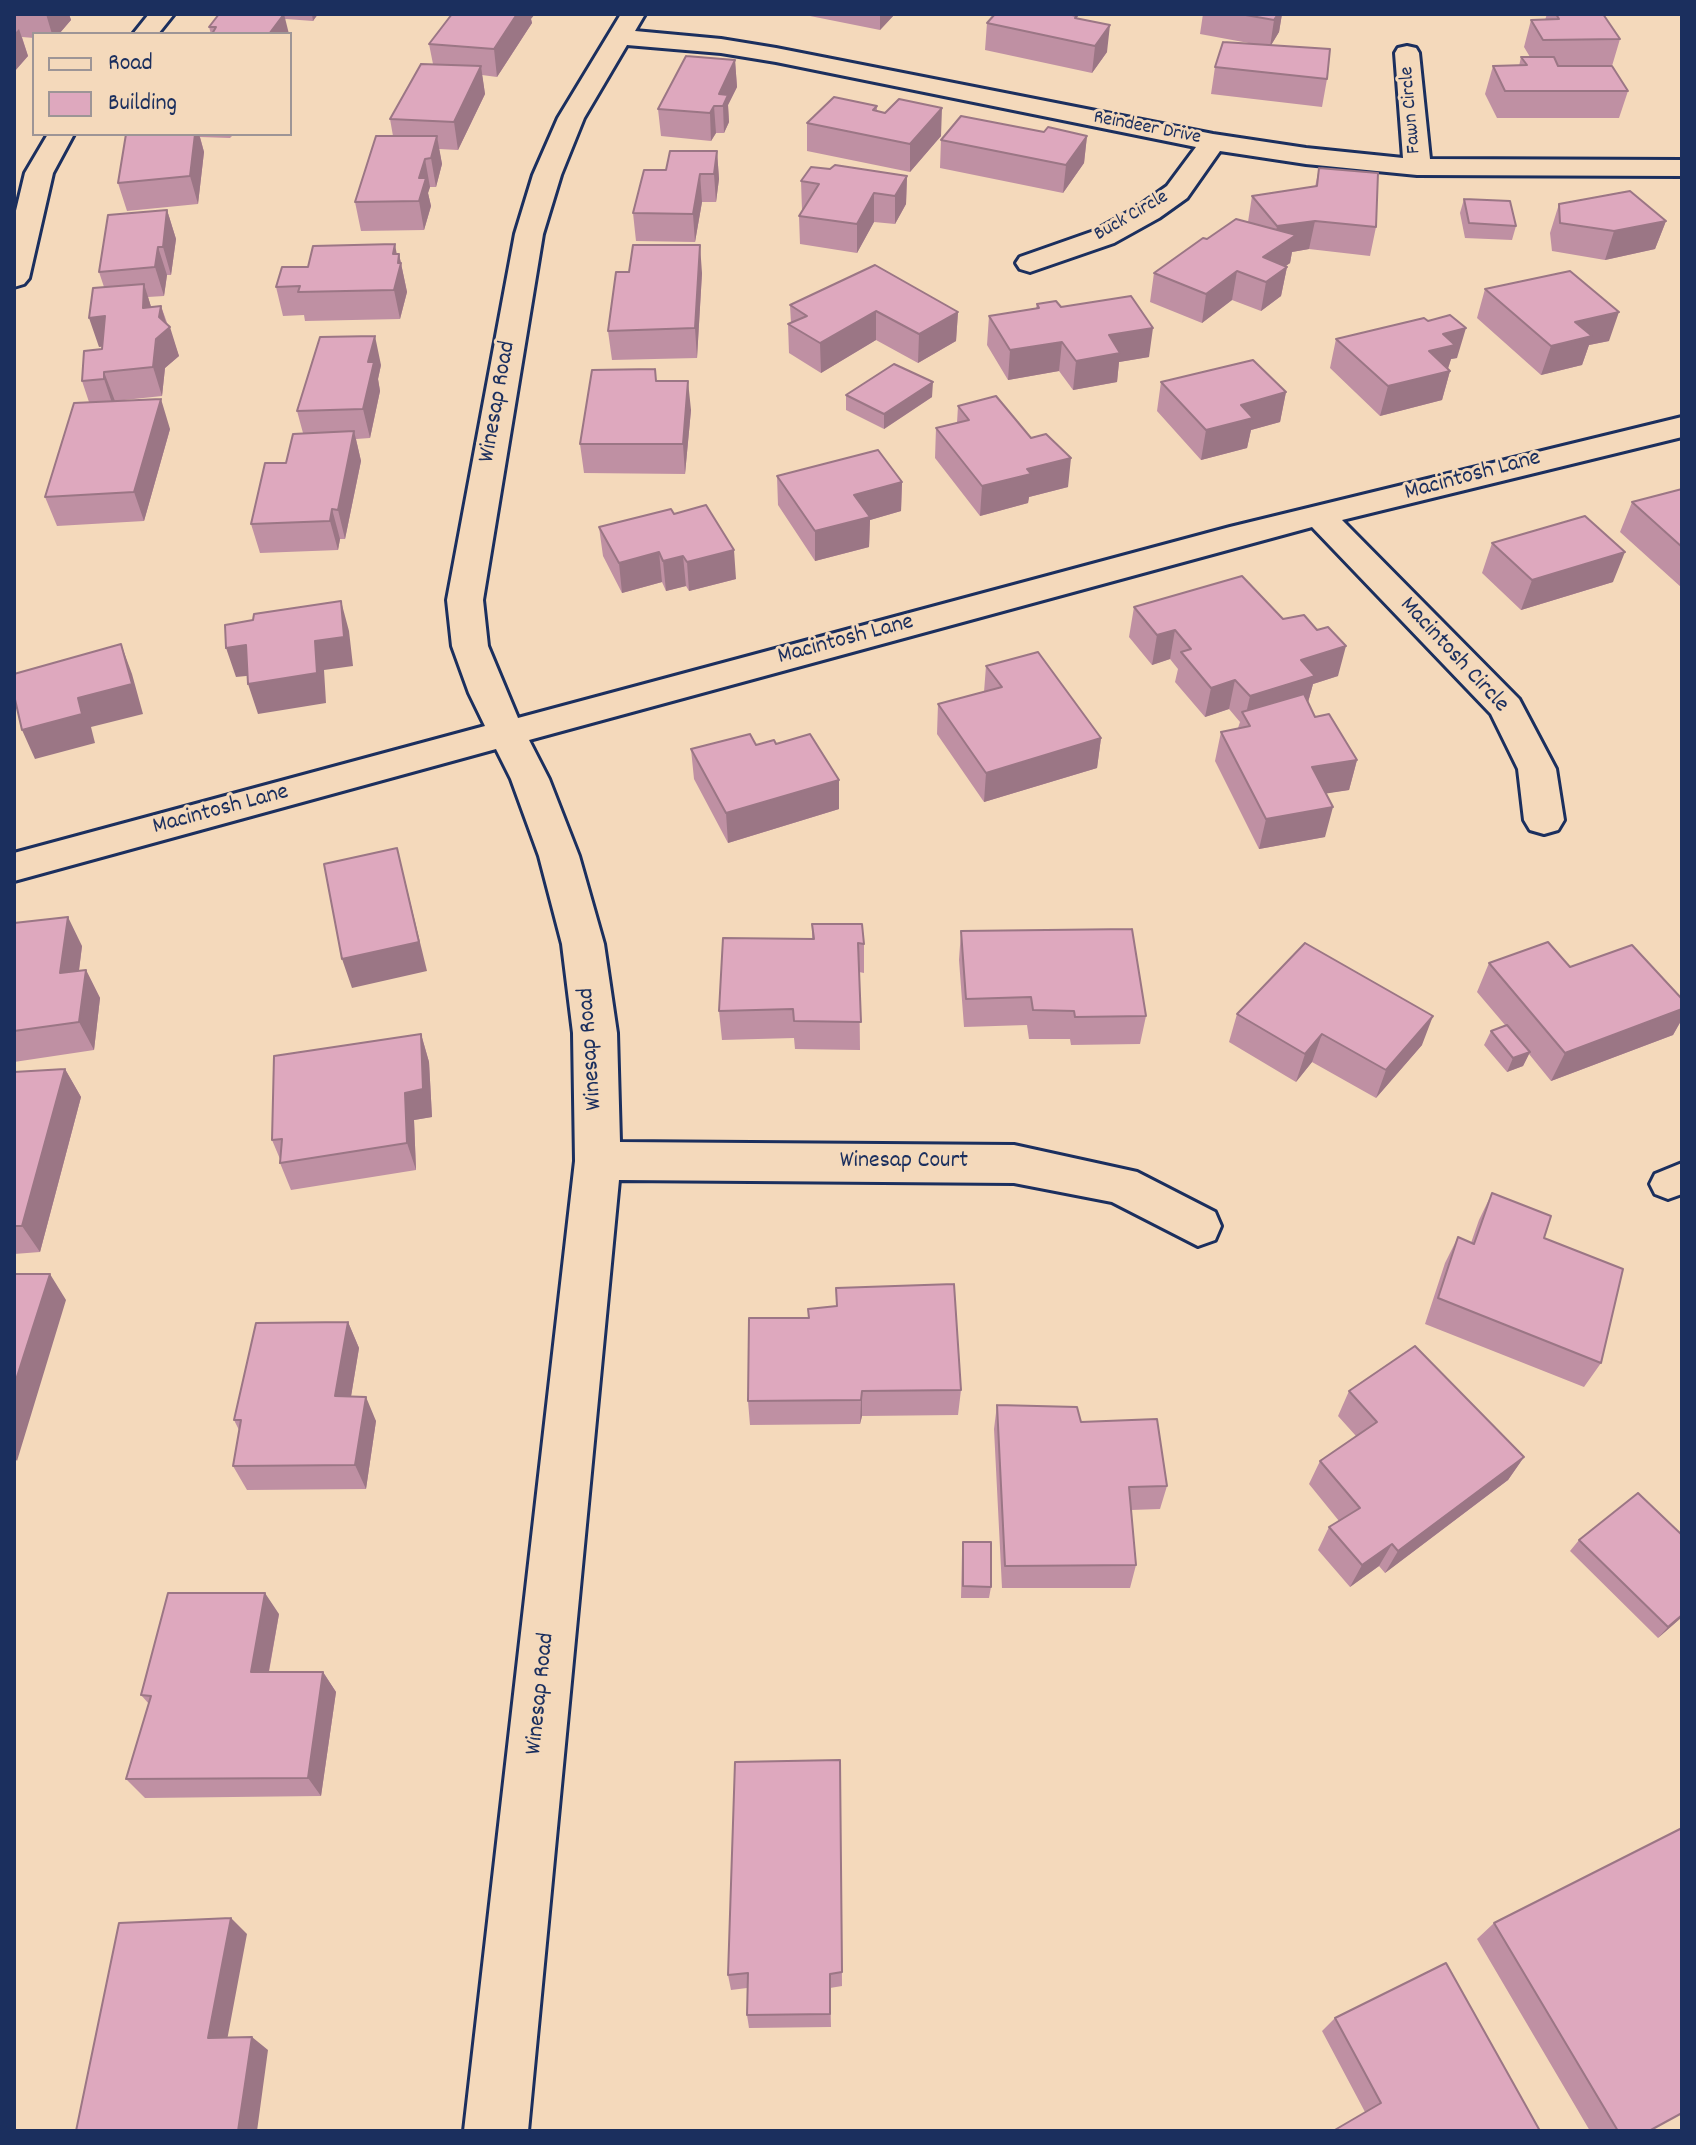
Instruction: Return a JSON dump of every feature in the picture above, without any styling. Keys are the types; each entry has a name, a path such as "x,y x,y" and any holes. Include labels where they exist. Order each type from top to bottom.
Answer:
{"street":[{"path":"147,32 162,14"},
{"name":"Reindeer Drive","path":"626,26 1213,142 1306,156 1417,167 1682,168"},
{"name":"Winesap Road","path":"496,2131 598,1161 595,1033 583,944 559,856 530,779 487,693 470,646 465,600 529,234 547,175 571,118 626,26"},
{"name":"Fawn Circle","path":"1407,53 1417,167"},
{"path":"14,278 39,173 60,136"},
{"name":"Buck Circle","path":"1030,263 1104,237 1149,212 1177,192 1213,142"},
{"name":"Macintosh Lane","path":"14,867 1242,534 1572,451 1682,427"},
{"name":"Macintosh Circle","path":"1320,516 1506,708 1537,769 1544,820"},
{"name":"Winesap Court","path":"598,1161 1014,1164 1121,1185 1198,1226"}],"building":[{"path":"219,14 284,14 270,32 213,32 216,27 209,27"},
{"path":"452,14 517,14 494,49 429,44"},
{"path":"995,14 1067,14 1110,25 1095,46 987,23"},
{"path":"1240,14 1278,14 1274,20"},
{"path":"1556,14 1603,14 1620,39 1543,40 1531,20 1559,19"},
{"path":"1223,42 1330,49 1327,79 1215,67"},
{"path":"686,56 735,60 719,94 728,95 723,106 714,106 710,113 658,109"},
{"path":"1521,57 1554,57 1558,66 1612,66 1628,91 1505,91 1493,66 1527,65"},
{"path":"421,64 481,66 454,122 390,119"},
{"path":"834,97 877,106 873,110 885,113 899,99 942,108 910,144 807,123"},
{"path":"961,116 1044,132 1048,127 1087,136 1066,165 941,140"},
{"path":"126,136 195,136 190,176 118,183"},
{"path":"376,136 437,136 431,158 425,159 419,178 426,178 419,201 355,202"},
{"path":"670,151 717,151 714,174 700,174 693,214 633,213 644,170 666,170"},
{"path":"835,165 907,176 895,196 874,193 857,224 799,216 819,184 801,181 811,167 830,169"},
{"path":"1319,168 1378,173 1376,227 1315,221 1277,226 1252,196 1317,186"},
{"path":"1630,191 1666,221 1614,231 1560,223 1559,204"},
{"path":"1464,199 1510,201 1516,226 1469,223"},
{"path":"167,210 163,247 158,247 155,267 99,272 108,215"},
{"path":"1236,219 1296,235 1263,257 1287,267 1266,282 1237,271 1206,294 1154,273 1203,238 1207,239"},
{"path":"395,244 393,254 399,254 398,263 401,263 394,290 298,292 300,286 276,287 282,267 308,267 313,246"},
{"path":"633,245 700,245 695,328 608,331 616,272 629,272"},
{"path":"875,265 958,312 919,334 876,311 820,343 788,324 807,316 790,305"},
{"path":"1570,271 1619,312 1575,322 1592,336 1551,346 1485,289"},
{"path":"144,284 143,308 161,306 159,317 170,327 156,339 153,367 104,372 104,379 82,381 84,351 102,349 105,316 89,318 93,288"},
{"path":"1131,296 1153,328 1109,335 1120,353 1076,361 1062,342 1010,350 989,316 1039,308 1037,304 1056,301 1061,307"},
{"path":"1450,315 1466,328 1443,334 1455,345 1429,351 1450,371 1388,386 1336,339 1424,318 1428,321"},
{"path":"375,336 368,362 374,362 363,409 297,411 320,337"},
{"path":"1253,360 1286,392 1241,405 1253,418 1206,430 1161,382"},
{"path":"894,364 933,382 884,414 846,395"},
{"path":"655,369 656,381 688,381 683,444 580,444 592,370"},
{"path":"996,396 1031,438 1046,434 1071,458 1027,469 1031,474 982,486 936,428 969,420 958,406"},
{"path":"161,399 134,492 45,497 74,403"},
{"path":"354,431 338,510 332,509 330,521 251,524 265,463 286,463 293,434"},
{"path":"878,450 902,482 854,495 870,517 815,531 777,476"},
{"path":"1682,489 1682,547 1632,502"},
{"path":"706,505 734,550 687,562 683,556 663,561 659,552 619,563 599,527 671,509 674,514"},
{"path":"1585,516 1625,552 1532,580 1492,543"},
{"path":"1242,576 1283,619 1304,615 1317,630 1328,627 1346,646 1301,660 1315,676 1250,696 1235,680 1211,688 1181,652 1191,649 1175,630 1157,635 1134,607"},
{"path":"341,601 344,637 315,641 317,673 248,684 246,645 226,648 225,625 253,620 254,614"},
{"path":"121,644 132,684 78,698 82,714 22,730 14,695 14,674"},
{"path":"1038,652 1101,738 986,773 938,704 1002,687 986,666"},
{"path":"1304,694 1315,717 1329,714 1357,760 1312,767 1333,807 1266,819 1221,732 1250,726 1242,712"},
{"path":"750,734 756,745 774,740 776,744 810,734 839,780 726,813 691,749"},
{"path":"397,848 419,942 342,959 324,864"},
{"path":"68,917 60,973 86,970 79,1022 14,1031 14,923"},
{"path":"812,924 862,924 864,944 858,943 861,1022 794,1021 793,1009 719,1011 723,938 814,939"},
{"path":"1132,929 1146,1016 1075,1017 1074,1011 1033,1010 1031,997 966,999 961,931"},
{"path":"1548,942 1570,967 1632,945 1682,999 1682,1009 1565,1053 1489,963"},
{"path":"1305,943 1433,1016 1386,1070 1322,1034 1305,1054 1237,1014"},
{"path":"1507,1025 1530,1052 1513,1058 1491,1031"},
{"path":"421,1034 423,1089 405,1093 407,1143 280,1163 282,1139 272,1140 274,1056"},
{"path":"65,1069 22,1226 14,1226 14,1072"},
{"path":"1492,1193 1551,1216 1544,1238 1623,1269 1601,1363 1438,1298 1458,1237 1474,1244"},
{"path":"14,1274 50,1274 14,1386"},
{"path":"954,1284 961,1390 862,1391 861,1400 748,1401 749,1318 809,1318 808,1309 837,1306 836,1288"},
{"path":"348,1322 335,1396 366,1397 355,1465 233,1466 241,1420 234,1420 256,1323"},
{"path":"1415,1346 1524,1457 1398,1551 1392,1544 1362,1565 1329,1527 1360,1508 1320,1461 1377,1422 1349,1391"},
{"path":"997,1405 1077,1407 1081,1422 1157,1419 1167,1486 1129,1487 1136,1565 1005,1566"},
{"path":"1638,1493 1682,1535 1682,1615 1668,1627 1579,1540"},
{"path":"963,1542 991,1542 991,1587 963,1586"},
{"path":"168,1593 265,1593 251,1672 323,1672 308,1778 126,1779 151,1696 141,1695"},
{"path":"840,1760 842,1972 830,1974 830,2014 747,2015 748,1973 728,1975 735,1762"},
{"path":"1682,1828 1682,2113 1649,2131 1618,2131 1494,1923"},
{"path":"231,1918 208,2038 252,2037 238,2131 76,2131 119,1923"},
{"path":"1446,1963 1540,2131 1333,2131 1381,2103 1335,2018"}]}
